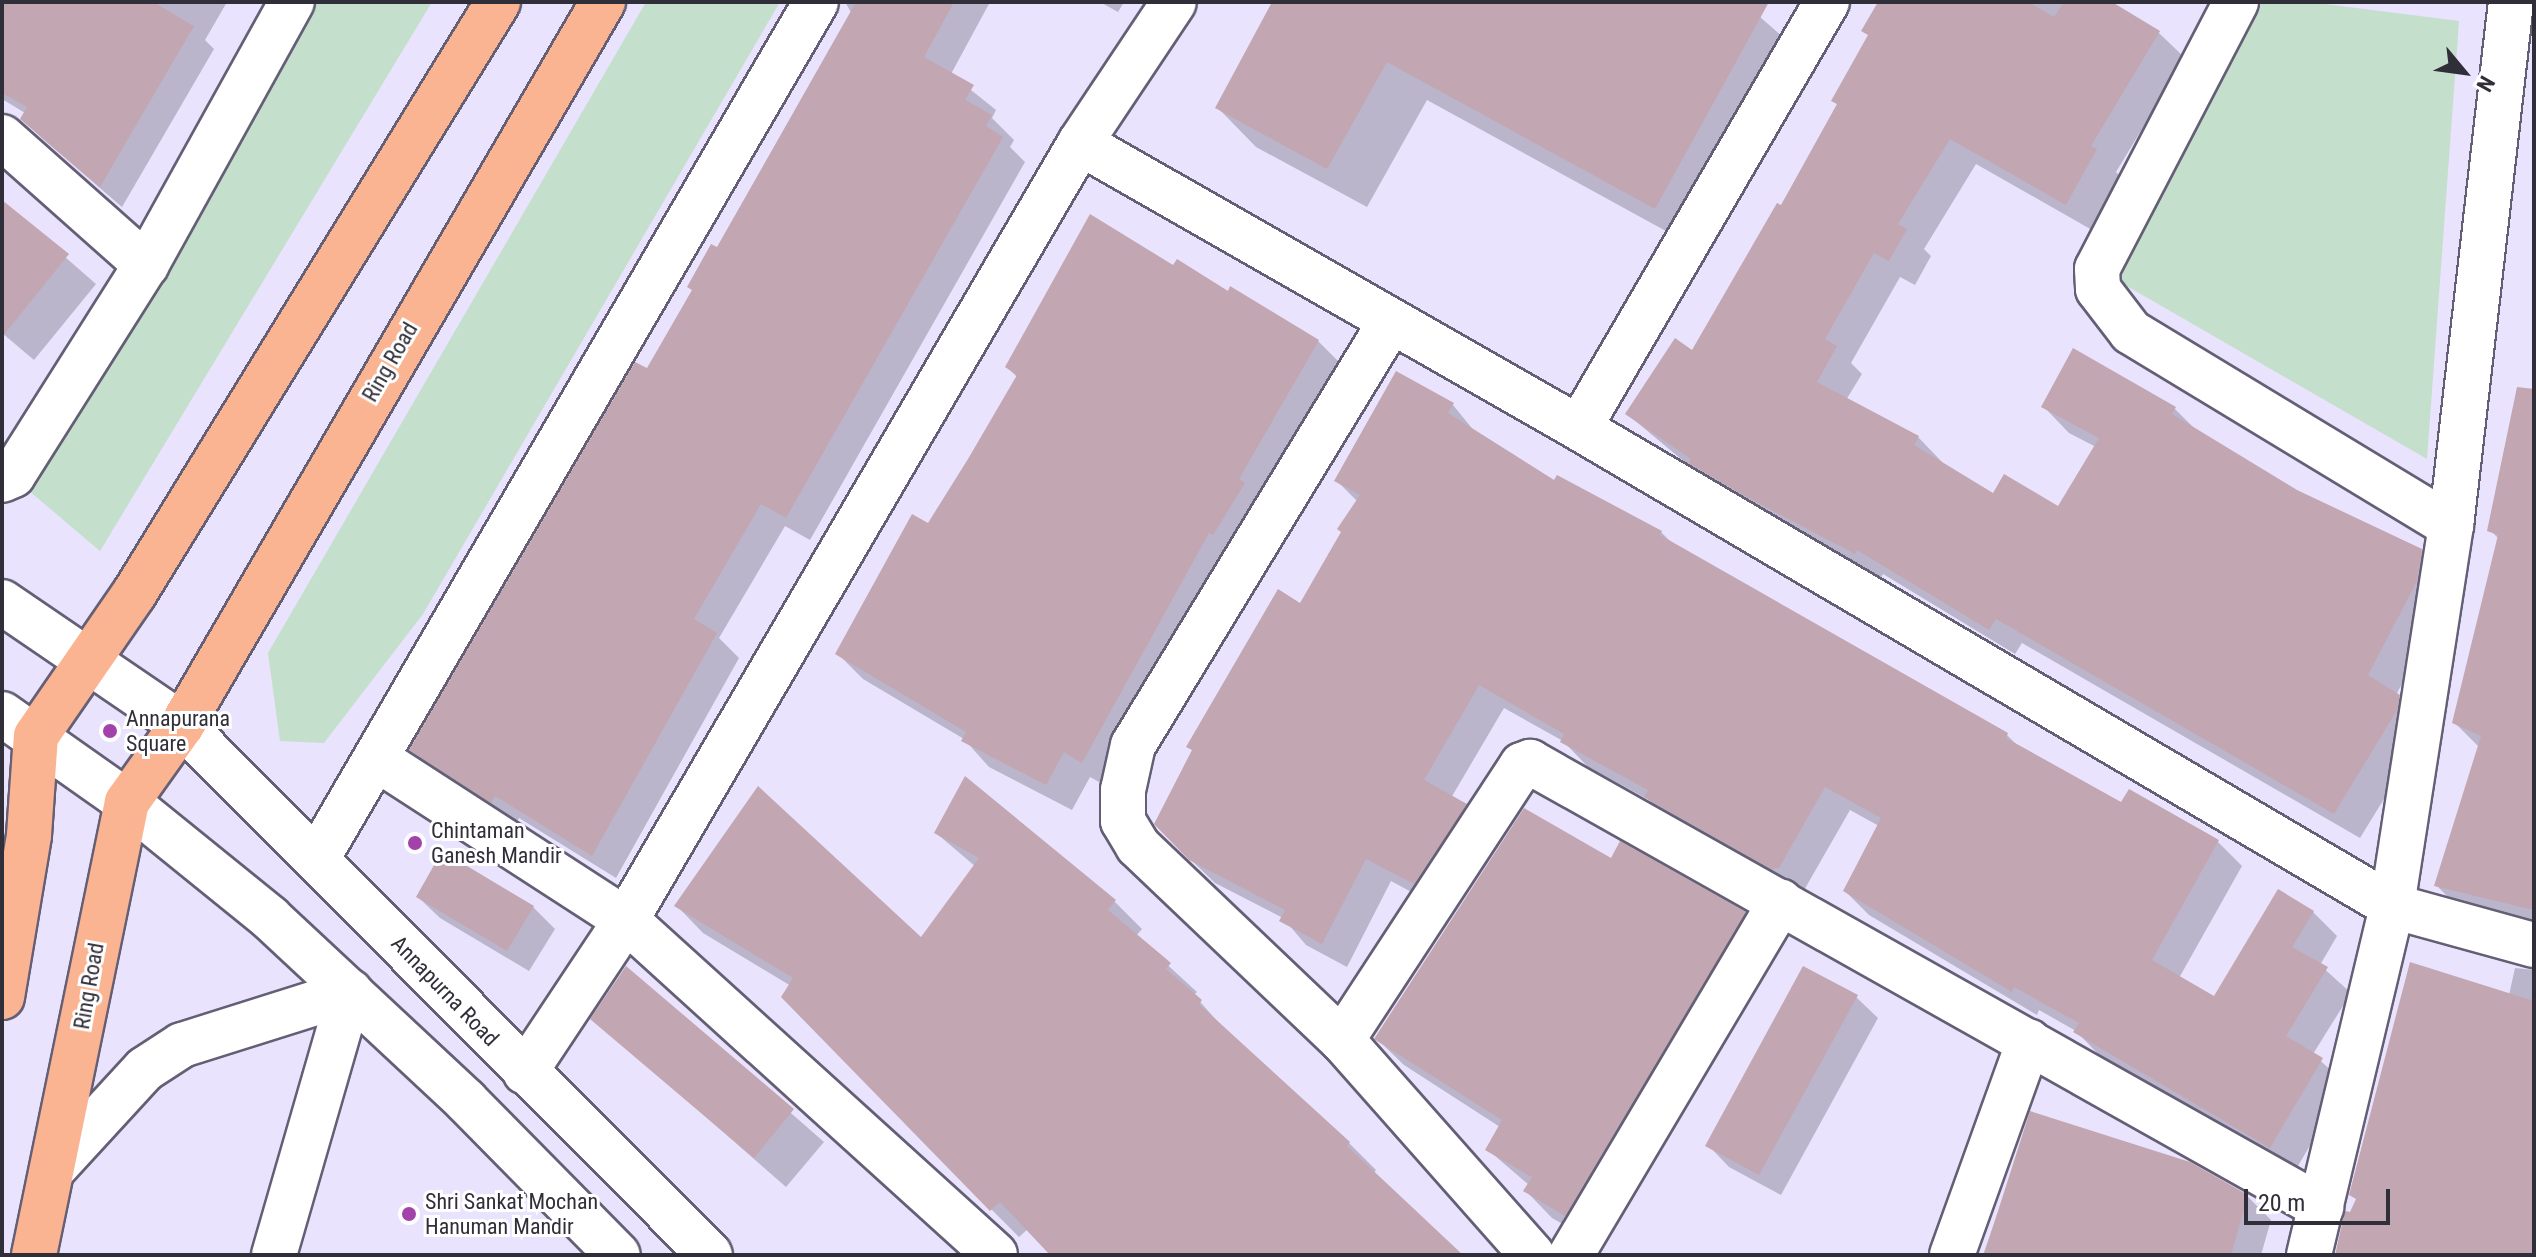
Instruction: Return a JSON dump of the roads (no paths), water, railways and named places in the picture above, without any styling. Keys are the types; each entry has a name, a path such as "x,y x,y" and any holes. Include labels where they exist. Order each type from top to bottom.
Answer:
{"highway":[{"path":"2,997 29,835 19,725 91,661 498,2"},
{"name":"Ring Road","path":"34,1255 127,802 182,725 603,2"}],"street":[{"path":"2,480 13,475 146,265 292,2"},
{"path":"318,857 816,2"},
{"path":"525,1072 626,920 1080,143 1174,2"},
{"path":"1579,428 1827,2"},
{"path":"2236,2 2097,269 2098,289 2131,332 2451,526"},
{"path":"2309,1255 2392,906 2451,526 2511,2"},
{"path":"2,137 146,265"},
{"path":"1080,143 1579,428 2392,906 2534,945"},
{"path":"1391,321 1133,745 1123,790 1123,821 1138,846 1342,1040 1532,1255"},
{"path":"2,602 91,661"},
{"name":"Annapurna Road","path":"91,661 182,725 318,857 525,1072 710,1255"},
{"path":"19,725 127,802 270,918 350,992 618,1255"},
{"path":"377,759 626,920 995,1255"},
{"path":"1342,1040 1522,765 1530,762 1558,774 2321,1207"},
{"path":"1571,1255 1781,902"},
{"path":"52,1170 145,1069 182,1045 350,992"},
{"path":"274,1255 350,992"},
{"path":"1952,1255 2029,1041"}],"place":[{"name":"Annapurana Square","path":"110,731"},
{"name":"Chintaman Ganesh Mandir","path":"415,843"},
{"name":"Shri Sankat Mochan Hanuman Mandir","path":"409,1214"}]}
